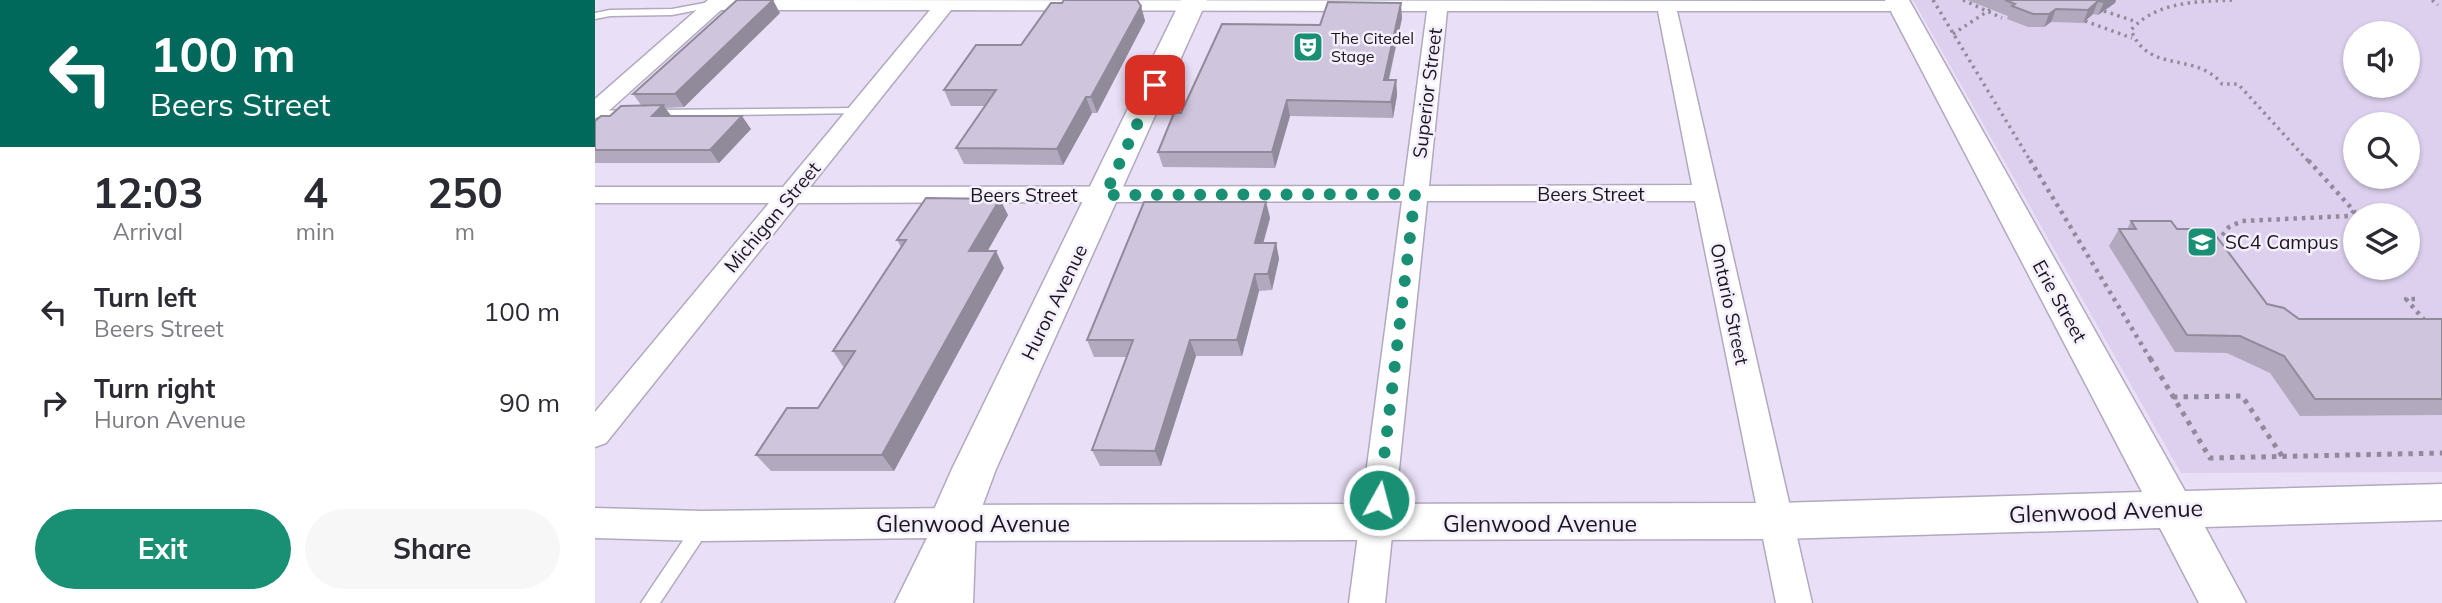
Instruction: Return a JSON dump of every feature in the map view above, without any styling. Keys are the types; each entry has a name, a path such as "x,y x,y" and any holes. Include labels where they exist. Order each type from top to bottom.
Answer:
{"main road":[{"name":"Huron Avenue","path":"952,523 974,469 1193,3"},
{"path":"948,603 952,523"}],"street":[{"path":"595,112 718,2 1898,2"},
{"name":"Michigan Street","path":"595,434 947,2"},
{"name":"Erie Street","path":"1898,2 2223,603"},
{"name":"Superior Street","path":"1367,603 1437,3"},
{"name":"Ontario Street","path":"1666,4 1794,603"},
{"name":"Beers Street","path":"595,195 1706,193"},
{"name":"Glenwood Avenue","path":"595,523 702,526 1776,522 2442,502"},
{"name":"Huron Avenue","path":"913,603 952,523"}],"lane":[{"path":"595,16 610,13 672,12 718,2"},
{"path":"595,112 859,111"},
{"path":"650,603 702,526"}],"path":[{"path":"1933,0 2210,458 2442,453"},
{"path":"1963,0 1965,4 2002,18"},
{"path":"2162,0 2167,8"},
{"path":"2177,0 2185,3"},
{"path":"2133,38 2131,30 2137,22 2167,8 2185,3 2232,0"},
{"path":"2432,0 2438,5"},
{"path":"2104,10 2137,22"},
{"path":"1953,34 1989,11"},
{"path":"2085,21 2133,38 2150,54 2163,60 2209,69 2222,84 2238,84 2354,211 2349,216 2340,218 2242,221 2223,233 2217,242 2217,249"},
{"path":"2415,299 2406,299 2431,328 2420,328"},
{"path":"2173,397 2242,396 2283,457"}],"shaded area":[{"name":"SC4 Campus","path":"1913,0 2442,0 2442,472 2181,473"}],"building":[{"path":"737,0 773,0 675,94 633,94"},
{"path":"1064,0 1137,0 1141,6 1091,97 1086,97 1057,149 956,148 996,90 944,90 976,45 1021,45 1051,3 1062,3"},
{"path":"2005,0 2107,0 2098,1 2088,10 2056,9 2049,14 2033,14 2012,6 2015,4"},
{"path":"1328,2 1401,3 1384,80 1396,80 1391,102 1287,100 1272,152 1158,152 1174,113 1181,113 1222,24 1320,25"},
{"path":"663,105 652,116 742,116 710,150 595,150 595,121 601,116 610,116 621,106"},
{"path":"926,198 1000,199 969,251 996,251 882,455 756,455 787,408 818,408 855,351 833,351 906,240 897,240"},
{"path":"1144,202 1266,202 1255,243 1276,243 1268,274 1255,274 1237,340 1190,340 1155,451 1092,450 1133,340 1087,340"},
{"path":"2131,221 2171,221 2177,229 2211,229 2267,304 2284,308 2299,319 2442,319 2442,399 2315,399 2284,356 2240,336 2187,335 2119,229 2136,229"}],"place":[{"name":"The Citedel Stage","path":"1308,47"},
{"name":"SC4 Campus","path":"2202,242"}],"route":[{"path":"1155,85 1105,195 1415,194 1379,500"}]}
